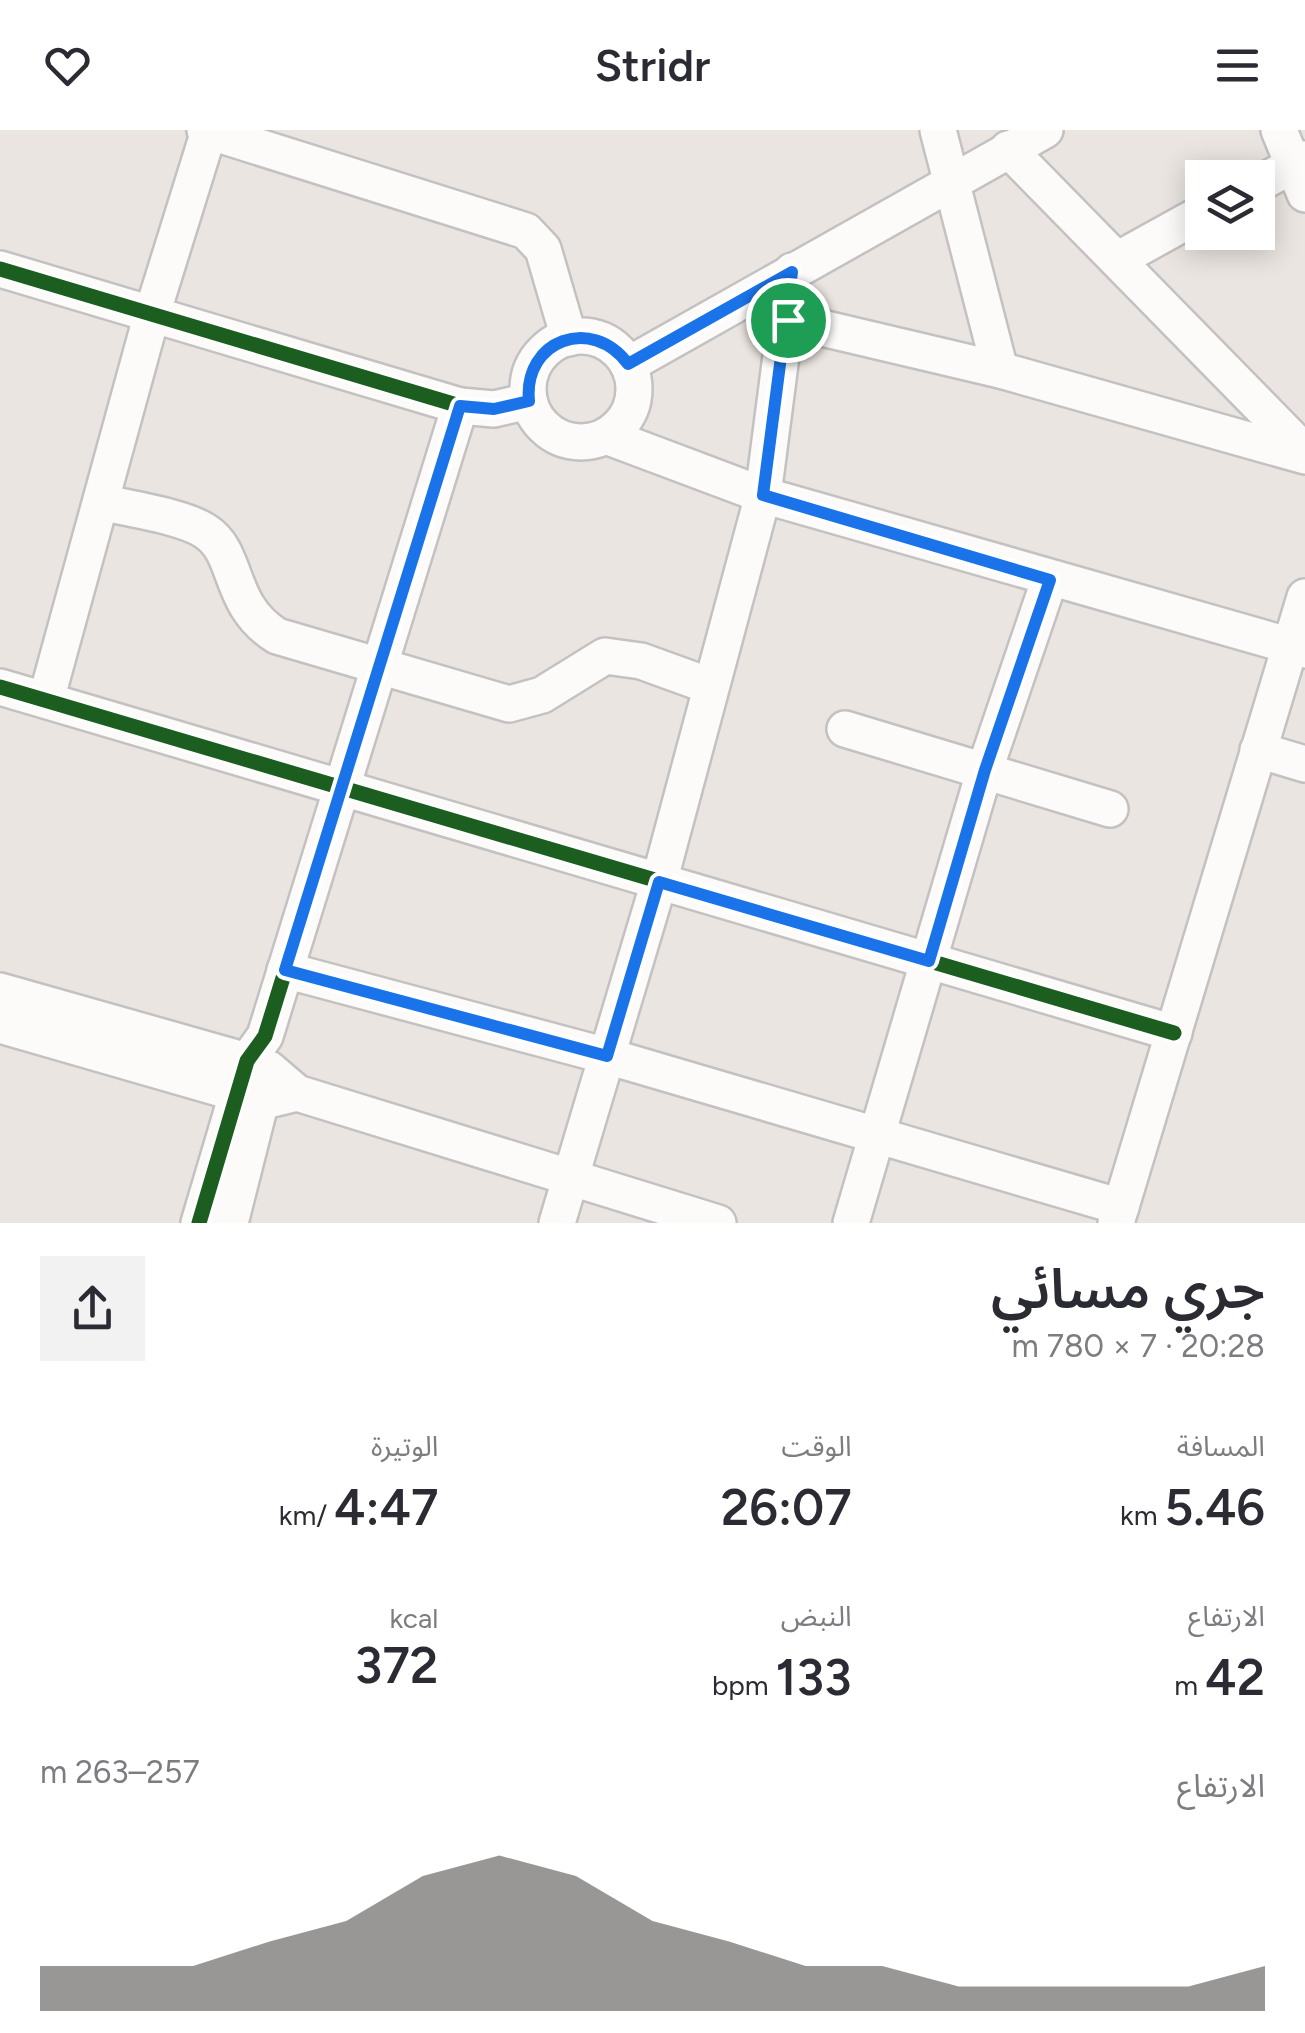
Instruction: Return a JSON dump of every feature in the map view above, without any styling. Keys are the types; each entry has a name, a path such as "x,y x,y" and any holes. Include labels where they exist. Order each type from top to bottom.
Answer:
{"street":[{"path":"46,700 207,130 526,230 543,249 569,338"},
{"path":"938,130 1000,370"},
{"path":"628,364 1045,130"},
{"path":"1275,179 1301,172 1279,130"},
{"path":"1008,150 1305,454"},
{"path":"1117,260 1185,223"},
{"path":"0,269 460,406 494,409 529,401"},
{"path":"557,1223 659,882 763,495 792,272"},
{"path":"788,320 1000,370 1305,454"},
{"path":"582,336 609,344 628,364 634,392 631,405 617,428 606,436 592,441 565,440 542,425 529,401 530,374 536,361 556,342 582,336"},
{"path":"230,1223 285,970 460,406"},
{"path":"606,436 763,495 1297,648"},
{"path":"101,502 203,529 218,542 242,603 256,623 277,636 380,662 509,704 542,696 604,656 641,661 710,686"},
{"path":"851,1223 985,770 1050,580"},
{"path":"285,970 878,1134 1119,1215 1258,750 1297,648 1305,597"},
{"path":"0,688 1174,1032"},
{"path":"846,729 1110,808"},
{"path":"1258,750 1305,764"},
{"path":"0,992 718,1223"},
{"path":"0,1025 263,1076"},
{"path":"199,1223 263,1076"}],"cycle path":[{"path":"0,269 460,406 265,1036 247,1061 199,1223"},
{"path":"0,687 1174,1033"}],"route":[{"path":"792,272 788,320 763,495 1050,580 985,770 929,961 659,882 607,1056 285,970 460,406 494,409 529,401 530,374 536,361 544,350 569,338 582,336 609,344 628,364 792,272"}]}
